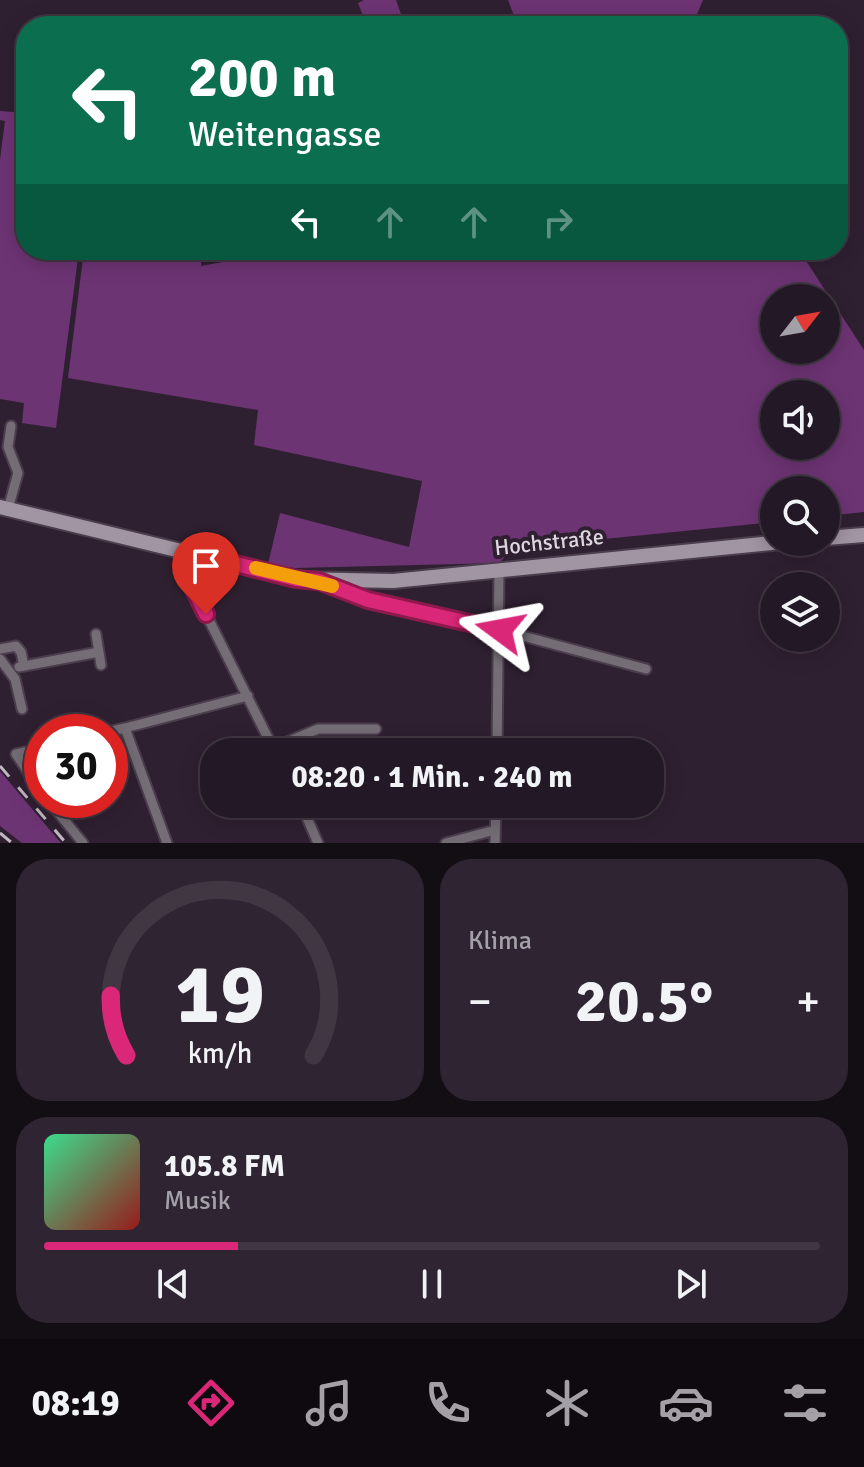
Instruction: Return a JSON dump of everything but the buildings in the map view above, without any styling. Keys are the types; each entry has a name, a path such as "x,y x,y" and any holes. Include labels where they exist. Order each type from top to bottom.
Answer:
{"street":[{"path":"4,508 18,473 8,447 11,426"},
{"name":"Hochstraße","path":"4,508 296,579 319,581 393,581 760,544"},
{"path":"840,537 864,535"},
{"path":"188,552 190,582 268,738"},
{"path":"497,738 499,569"},
{"name":"Hochstraße","path":"319,581 368,600 500,630 646,669"},
{"path":"96,634 101,665"},
{"path":"0,649 16,646 21,652 24,666"},
{"path":"10,669 99,652"},
{"path":"0,659 15,679 22,709"},
{"path":"128,727 248,696"},
{"path":"299,738 318,729 376,729"},
{"path":"128,736 167,843"},
{"path":"24,752 16,754 24,766"},
{"path":"63,818 83,843"},
{"path":"307,818 318,843"},
{"path":"495,818 495,843"},
{"path":"446,843 495,830"}],"shaded area":[{"path":"364,0 396,0 402,16 363,16 358,3"},
{"path":"508,0 703,0 696,16 514,16"},
{"path":"0,111 16,112 16,260 78,260 56,428 22,423 24,403 0,399 0,160 5,121 0,120"},
{"path":"83,260 201,260 201,266 234,260 806,260 821,284 760,284 760,364 840,364 840,313 864,350 864,512 840,515 840,476 760,476 760,523 514,548 505,552 499,563 295,568 268,564 280,513 409,547 422,481 254,445 258,410 68,378"},
{"path":"0,771 24,799 24,818 40,818 61,843 22,843 0,826"}],"railway":[{"path":"0,766 66,843"},
{"path":"0,833 12,843"}],"slow traffic":[{"path":"256,568 332,586"}],"route":[{"path":"206,614 190,582 188,552 296,579 319,581 368,600 500,630"}]}
